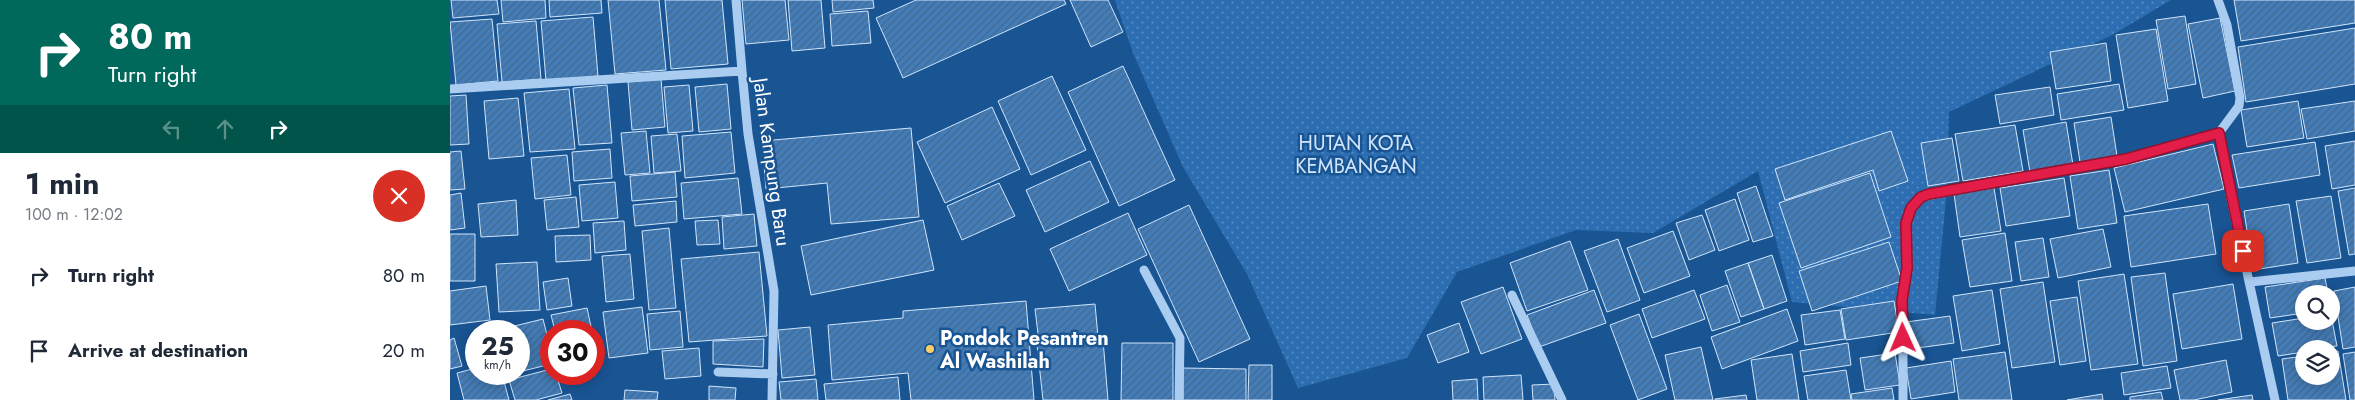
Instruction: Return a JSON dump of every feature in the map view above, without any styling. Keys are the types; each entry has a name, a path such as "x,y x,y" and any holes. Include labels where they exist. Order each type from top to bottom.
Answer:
{"street":[{"path":"736,0 742,71"},
{"path":"1903,400 1902,300 1907,268 1906,223 1911,208 1921,197 2126,159 2219,133 2239,106 2240,98 2226,25 2218,0"},
{"name":"Jalan Kampung Baru","path":"450,89 742,71 748,134 774,291 772,400"},
{"path":"2219,133 2232,204 2275,400"},
{"path":"1144,270 1180,338 1179,400"},
{"path":"2250,282 2355,272"},
{"path":"1512,295 1562,400"},
{"path":"718,372 773,374"}],"green space":[{"name":"HUTAN KOTA KEMBANGAN","path":"1115,0 2171,0 2114,34 1949,112 1947,189 1935,315 1792,302 1758,171 1653,233 1576,230 1457,272 1407,358 1298,388 1247,274 1183,167 1133,53"}],"building":[{"path":"451,0 497,0 499,14 453,18"},
{"path":"501,0 545,0 546,18 503,22"},
{"path":"549,0 601,0 602,13 550,17"},
{"path":"608,0 659,0 666,70 615,74"},
{"path":"665,0 722,0 728,64 671,69"},
{"path":"742,0 785,0 789,40 746,44"},
{"path":"788,0 821,0 825,48 792,51"},
{"path":"832,0 873,0 874,8 833,12"},
{"path":"916,0 1064,0 1066,4 903,78 876,18"},
{"path":"1070,0 1108,0 1123,32 1091,47"},
{"path":"2234,0 2355,0 2355,23 2241,41"},
{"path":"868,11 871,43 832,46 830,14"},
{"path":"2185,16 2196,84 2168,89 2156,20"},
{"path":"593,17 598,76 546,81 541,21"},
{"path":"2220,18 2235,91 2203,98 2188,24"},
{"path":"492,19 498,81 456,85 450,22"},
{"path":"536,21 541,79 502,82 497,24"},
{"path":"2355,28 2355,84 2246,102 2238,47"},
{"path":"2156,29 2168,101 2128,108 2116,35"},
{"path":"2106,43 2111,81 2056,89 2050,52"},
{"path":"1123,66 1175,180 1119,206 1068,92"},
{"path":"1052,76 1086,150 1031,175 998,101"},
{"path":"661,79 665,127 632,130 628,82"},
{"path":"727,84 731,129 699,132 695,87"},
{"path":"2119,84 2124,110 2061,120 2057,94"},
{"path":"607,85 612,143 579,145 573,88"},
{"path":"689,85 693,131 668,133 664,87"},
{"path":"2050,87 2054,115 2000,124 1995,95"},
{"path":"569,89 575,149 530,152 524,93"},
{"path":"466,95 469,144 450,145 450,96"},
{"path":"518,98 524,156 489,159 484,101"},
{"path":"2298,101 2304,138 2247,147 2241,110"},
{"path":"2355,101 2355,131 2307,139 2301,109"},
{"path":"992,107 1020,169 945,203 917,142"},
{"path":"2111,117 2117,156 2080,162 2074,123"},
{"path":"2066,122 2073,165 2030,172 2023,130"},
{"path":"2015,125 2023,171 1963,181 1955,134"},
{"path":"911,128 919,217 831,224 827,183 766,189 762,141"},
{"path":"646,131 650,173 625,175 621,133"},
{"path":"1891,131 1908,181 1879,191 1873,170 1785,200 1775,169"},
{"path":"731,132 735,173 685,178 682,136"},
{"path":"677,134 681,171 654,173 651,136"},
{"path":"1952,138 1959,181 1928,186 1921,143"},
{"path":"2355,141 2355,185 2332,189 2325,146"},
{"path":"2315,142 2320,175 2239,188 2232,155"},
{"path":"2213,144 2224,189 2125,212 2114,168"},
{"path":"610,149 612,178 574,181 572,152"},
{"path":"461,151 465,189 450,190 450,152"},
{"path":"567,155 571,195 535,199 531,158"},
{"path":"1090,161 1109,202 1045,232 1026,190"},
{"path":"2109,170 2117,223 2078,229 2070,176"},
{"path":"675,172 677,197 632,201 630,176"},
{"path":"1870,173 1891,237 1801,268 1779,203"},
{"path":"738,178 742,214 684,219 681,183"},
{"path":"2064,178 2070,216 2006,226 2000,188"},
{"path":"615,182 618,218 582,221 579,185"},
{"path":"999,183 1015,216 962,240 947,206"},
{"path":"1756,186 1773,236 1753,242 1737,193"},
{"path":"1994,188 2001,231 1960,237 1954,194"},
{"path":"2355,188 2355,254 2349,255 2338,191"},
{"path":"461,193 465,228 450,230 450,195"},
{"path":"2331,196 2341,258 2307,263 2296,201"},
{"path":"576,197 579,227 547,230 544,200"},
{"path":"1735,199 1749,240 1719,251 1705,210"},
{"path":"516,200 518,235 481,237 478,204"},
{"path":"676,201 677,222 635,226 633,205"},
{"path":"2208,204 2216,254 2131,267 2124,216"},
{"path":"2289,204 2298,263 2253,270 2244,211"},
{"path":"1189,205 1250,339 1199,362 1138,229"},
{"path":"1128,213 1147,255 1069,291 1050,249"},
{"path":"754,214 757,246 724,249 722,217"},
{"path":"1702,215 1715,250 1689,260 1676,223"},
{"path":"718,220 720,244 697,245 695,221"},
{"path":"923,220 934,270 811,295 801,246"},
{"path":"624,221 626,250 595,253 593,223"},
{"path":"669,228 676,308 649,310 642,231"},
{"path":"2103,229 2111,267 2058,278 2050,239"},
{"path":"1673,231 1690,276 1644,293 1627,248"},
{"path":"2005,233 2012,281 1970,287 1962,240"},
{"path":"450,234 475,234 475,281 450,281"},
{"path":"590,235 591,260 556,262 555,236"},
{"path":"2043,238 2049,277 2021,281 2015,242"},
{"path":"1618,239 1640,300 1607,312 1584,251"},
{"path":"1570,241 1588,290 1527,311 1510,263"},
{"path":"1889,242 1902,281 1812,311 1799,271"},
{"path":"759,252 767,336 689,342 681,259"},
{"path":"630,254 634,299 606,302 602,256"},
{"path":"1772,255 1787,301 1764,309 1748,263"},
{"path":"537,262 540,310 499,312 496,264"},
{"path":"1748,263 1764,309 1741,317 1725,271"},
{"path":"2165,273 2177,361 2143,366 2131,277"},
{"path":"2124,274 2138,364 2091,370 2078,281"},
{"path":"568,278 572,306 547,310 543,282"},
{"path":"2325,278 2326,285 2295,285 2295,314 2270,318 2265,287"},
{"path":"2043,282 2055,362 2012,368 2000,289"},
{"path":"2233,284 2242,339 2182,349 2173,294"},
{"path":"1727,285 1740,322 1712,331 1700,295"},
{"path":"486,286 490,320 465,320 465,323 450,325 450,291"},
{"path":"1503,287 1522,339 1481,354 1461,302"},
{"path":"2355,287 2355,347 2343,349 2340,330 2340,290"},
{"path":"1594,290 1606,323 1539,347 1527,315"},
{"path":"1694,290 1705,319 1652,338 1642,309"},
{"path":"1992,290 2000,344 1962,351 1953,296"},
{"path":"2077,297 2086,361 2060,365 2050,301"},
{"name":"Pondok Pesantren Al Washilah","path":"1026,301 1034,400 911,400 908,373 832,380 828,325 903,318 903,311"},
{"path":"1894,301 1899,332 1846,340 1841,309"},
{"path":"1095,304 1098,337 1039,342 1035,309"},
{"path":"642,307 648,353 609,358 603,312"},
{"path":"587,308 590,320 552,320 551,315"},
{"path":"1787,309 1798,341 1722,369 1711,337"},
{"path":"1840,310 1845,339 1805,345 1801,315"},
{"path":"680,311 683,347 650,350 647,314"},
{"path":"1639,314 1667,389 1638,400 1610,325"},
{"path":"1950,316 1954,343 1910,349 1906,322"},
{"path":"543,319 543,320 540,320 540,367 530,369 530,322"},
{"path":"2295,319 2295,330 2334,330 2336,340 2295,340 2295,353 2278,356 2272,323"},
{"path":"1459,323 1469,352 1438,363 1427,335"},
{"path":"810,327 815,375 782,378 778,330"},
{"path":"454,338 462,366 450,369 450,340"},
{"path":"764,339 763,367 713,364 713,341"},
{"path":"1103,340 1108,400 1043,400 1037,345"},
{"path":"1122,343 1173,343 1173,400 1121,400"},
{"path":"1848,343 1851,365 1803,372 1800,351"},
{"path":"1701,347 1713,400 1675,400 1665,355"},
{"path":"699,348 701,376 665,379 662,351"},
{"path":"2005,352 2012,400 1959,400 1953,359"},
{"path":"2355,352 2355,400 2350,400 2343,354"},
{"path":"1895,353 1900,385 1865,390 1860,358"},
{"path":"1792,354 1799,400 1757,400 1751,360"},
{"path":"2295,357 2295,385 2340,385 2340,363 2346,400 2288,400 2282,359"},
{"path":"2226,360 2232,392 2194,400 2180,400 2174,370"},
{"path":"1951,361 1955,392 1911,399 1906,368"},
{"path":"1249,365 1272,365 1272,400 1248,400"},
{"path":"2167,366 2171,388 2124,395 2121,373"},
{"path":"1183,368 1246,369 1246,400 1183,400"},
{"path":"1846,370 1851,400 1808,400 1804,376"},
{"path":"465,371 465,385 505,385 509,400 464,400 457,373"},
{"path":"540,372 540,385 559,385 562,393 536,400 515,400 510,385 530,385 530,374"},
{"path":"1521,375 1523,400 1484,400 1483,377"},
{"path":"898,377 900,400 826,400 824,384"},
{"path":"816,379 818,400 781,400 779,382"},
{"path":"1477,379 1478,400 1453,400 1452,381"},
{"path":"1554,384 1555,400 1533,400 1532,385"},
{"path":"709,386 736,388 735,400 709,400"},
{"path":"1892,388 1894,400 1852,400 1851,394"},
{"path":"625,390 658,392 657,400 624,400"},
{"path":"2161,392 2163,400 2130,400 2130,397"},
{"path":"570,394 572,400 548,400"},
{"path":"2102,394 2103,400 2067,400"},
{"path":"1746,395 1747,400 1715,400 1715,399"},
{"path":"2252,395 2253,400 2218,400"}],"place":[{"name":"Pondok Pesantren Al Washilah","path":"930,349"}],"route":[{"path":"1903,338 1902,300 1907,268 1906,223 1911,208 1921,197 1929,194 2126,159 2219,133 2221,135 2232,204 2243,251"}]}
